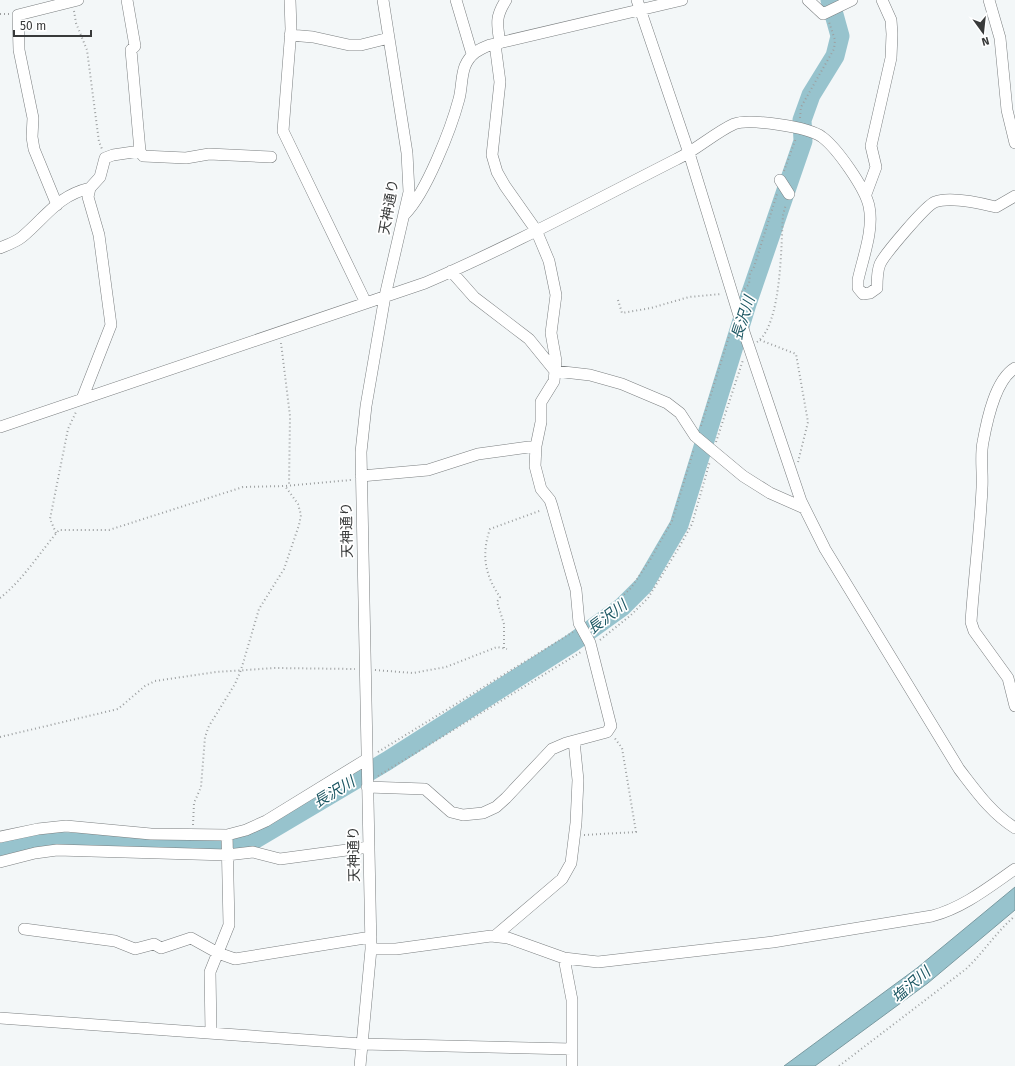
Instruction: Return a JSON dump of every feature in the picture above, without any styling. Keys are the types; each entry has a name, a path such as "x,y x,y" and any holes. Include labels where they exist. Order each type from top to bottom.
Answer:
{"street":[{"path":"57,205 34,149 32,137 33,118 19,50 18,15 76,0"},
{"path":"127,0 135,46 131,50 140,151 143,156 186,158 209,154 271,157"},
{"path":"290,0 290,35 283,131 366,303"},
{"name":"天神通り","path":"360,1066 371,949 361,478 366,406 385,296 409,192 410,175 383,0"},
{"path":"456,0 472,54"},
{"path":"367,784 425,789 451,812 463,815 483,812 496,807 506,798 552,749 607,732 611,726 590,645 579,623 576,590 552,506 550,500 541,489 535,466 536,446 541,422 541,402 554,381 555,371 551,333 556,295 549,261 536,230 505,186 497,172 492,155 500,82 497,24 498,12 506,0"},
{"path":"404,215 414,206 441,152 460,99 465,66 472,54 480,49 498,43 639,5 682,0"},
{"path":"808,0 829,11 852,0"},
{"path":"866,194 876,167 871,146 891,58 891,20 882,0"},
{"path":"988,0 1000,38 1007,110 1013,124 1015,143"},
{"path":"639,5 689,153 745,335 804,508 825,549 960,769 982,799 1002,820 1015,828"},
{"path":"290,35 313,37 349,45 361,46 389,38"},
{"path":"0,427 366,303 451,272 689,153 734,124 750,121 803,130 822,137 858,181 866,194 870,208 869,236 858,280 858,288 863,294 870,293 877,288 880,264 918,217 934,202 974,202 996,207 1015,196"},
{"path":"82,399 111,325 99,235 88,197 90,188 100,177 105,158 113,154 140,151"},
{"path":"781,180 789,194"},
{"path":"0,248 21,238 57,205 74,192 90,188"},
{"path":"451,272 474,297 529,339 555,371 590,375 616,382 666,403 680,413 698,439 743,476 763,488 804,508"},
{"path":"1015,368 1008,372 1000,385 992,405 982,443 982,487 971,622 974,631 1008,678 1015,706"},
{"path":"361,478 428,470 478,454 536,446"},
{"path":"495,936 562,879 571,863 578,780 574,741"},
{"path":"0,837 38,829 66,826 150,834 227,836 246,830 266,821 367,760"},
{"path":"211,1032 210,972 229,925 227,836"},
{"path":"0,862 35,853 57,850 227,855 253,852 280,859 369,847"},
{"path":"371,949 396,949 495,936 508,938 564,958 584,961 613,960 773,942 932,916 947,912 963,904 1015,869"},
{"path":"24,929 115,942 135,949 154,944 161,948 191,938 218,953 235,960 371,937"},
{"path":"564,958 572,1000 572,1066"},
{"path":"0,1018 70,1025 211,1032 362,1044 572,1049"}],"path":[{"path":"76,0 76,23 87,50 99,142 105,158"},
{"path":"367,760 581,627 614,604 631,588 650,560 672,521 698,439 735,301 749,284 750,273 754,267 769,223 781,180 803,130 801,107 834,49 835,40 829,11"},
{"path":"367,784 590,645 631,615 648,598 692,524 712,451 739,368 750,347 760,340 768,328 776,307 783,215 789,194"},
{"path":"618,300 622,313 651,308 689,297 735,301"},
{"path":"279,332 290,416 290,485"},
{"path":"760,340 796,354 808,422 800,458 792,473"},
{"path":"56,533 50,519 62,453 68,429 82,399"},
{"path":"0,598 8,592 42,553 59,530 108,530 243,487 285,486 361,478"},
{"path":"192,835 194,803 201,787 205,737 209,726 235,684 241,670 259,609 284,569 299,525 301,515 298,504 285,486"},
{"path":"0,737 118,709 145,686 156,681 216,672 275,668 365,670 413,673 446,667 497,648 505,649 504,624 497,602 500,597 490,583 485,565 486,541 490,529 552,506"},
{"path":"574,836 636,832 622,748 608,730"},
{"path":"839,1066 966,969 979,956 989,941 1015,916"}],"water":[{"name":"塩沢川","path":"1015,887 1015,910 928,983 815,1066 784,1066 917,968"}],"waterway":[{"name":"長沢川","path":"0,851 44,841 215,847 247,844 387,761 572,643 622,607 644,585 679,525 747,304 803,141 802,120 811,95 835,56 840,36 830,0"}]}
